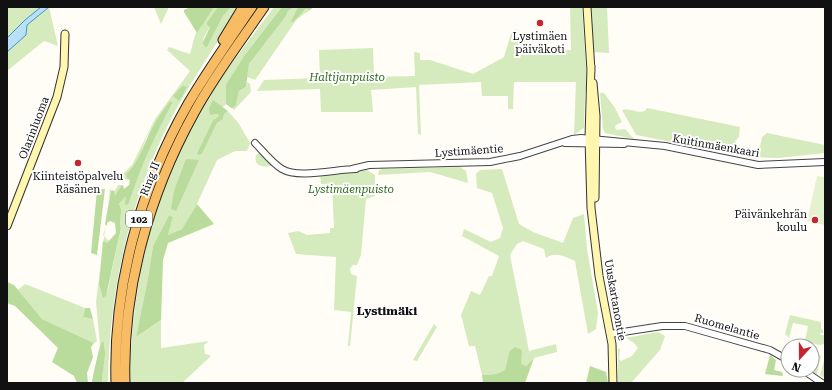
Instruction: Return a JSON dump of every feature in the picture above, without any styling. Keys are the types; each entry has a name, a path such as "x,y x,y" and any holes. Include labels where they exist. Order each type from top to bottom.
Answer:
{"highway":[{"path":"203,79 216,52 243,7"},
{"name":"Ring II","path":"115,383 118,320 123,285 141,210 152,179 168,142 203,79 252,7"},
{"name":"Ring II","path":"125,383 126,350 132,286 150,214 168,165 185,130 215,78 264,7"},
{"path":"240,40 255,28 270,7"}],"main road":[{"name":"Uuskartanontie","path":"587,7 591,66 593,222 598,276 610,334 613,383"},
{"name":"Olarinluoma","path":"7,226 57,97 64,67 65,34"}],"street":[{"name":"Lystimäentie","path":"255,143 282,169 298,173 369,169 376,166 490,162 520,156 572,139 593,141"},
{"name":"Kuitinmäenkaari","path":"593,141 665,146 758,165 825,162"},
{"name":"Ruomelantie","path":"610,334 662,326 685,326 770,350 780,356"}],"green space":[{"path":"7,7 49,7 58,46 44,41 7,71"},
{"path":"154,7 169,7 161,24"},
{"path":"190,7 214,7 197,33 184,12 184,10"},
{"path":"212,7 221,7 204,37 202,45 207,47 223,16 231,7 240,7 197,74 173,115 145,179 125,245 118,279 109,348 108,383 102,383 105,356 104,345 100,350 92,383 100,345 96,302 102,257 99,284 102,295 105,297 108,289 121,228 121,210 119,204 127,194 129,203 137,178 154,137 173,102 170,101 148,134 138,157 126,174 127,179 113,183 132,165 155,119 190,71 167,50 169,47 190,54 195,35","holes":["183,85 186,87 188,86 179,100 174,96"]},
{"path":"218,7 231,7 223,16 207,47 205,47 202,44 210,27 206,24"},
{"path":"257,7 259,7 195,103 165,163 163,162 198,94"},
{"path":"274,7 282,7 244,56 226,84 226,104 222,108 214,101 212,115 218,114 219,116 213,120 197,153 202,154 217,123 223,119 224,114 228,111 239,124 250,143 247,151 235,151 217,160 197,204 182,229 168,235 173,217 169,215 153,246 136,337 161,320 161,348 209,341 204,345 205,354 210,355 210,357 182,383 130,383 131,347 140,276 158,206 170,172 202,108 219,82"},
{"path":"282,7 294,7 288,11 286,16 249,64 246,87 239,91 236,105 232,108 226,104 226,84 244,56"},
{"path":"294,7 298,7 295,19 307,9 310,10 297,19 255,80 247,77 249,64 286,16 288,11"},
{"path":"298,7 313,7 310,10 306,9 293,22 291,22"},
{"name":"Haltijanpuisto","path":"570,7 582,7 587,84 585,94 584,128 574,135 576,82 514,82 513,109 508,109 508,96 482,96 481,82 419,85 421,135 418,134 416,87 371,90 373,112 321,112 320,89 257,91 264,80 320,78 319,50 373,48 374,77 415,76 414,52 420,53 420,60 430,60 473,74 504,57 511,34 516,29 537,51 571,50"},
{"path":"590,7 607,7 609,53 594,52"},
{"path":"247,82 250,84 251,92 234,110 226,104 236,105 239,91 246,87"},
{"path":"183,85 186,87 188,86 179,101 173,96"},
{"path":"600,93 604,93 615,108 622,122 616,125 615,128 617,130 625,129 634,139 605,133 603,129"},
{"path":"213,100 228,111 224,114 223,119 217,123 202,154 198,155 197,153 213,120 219,116 218,114 210,115 209,108"},
{"path":"170,101 173,102 148,152 129,203 127,205 125,204 126,196 119,204 121,210 121,228 106,296 103,298 99,284 103,241 107,243 116,233 115,223 110,221 107,223 107,226 105,224 111,191 114,191 115,196 121,186 123,185 124,189 129,185 130,180 127,179 126,174 136,161 154,124"},
{"path":"647,108 740,127 739,137 735,141 743,156 636,135 622,110 628,109 642,112"},
{"path":"56,112 37,161 36,160"},
{"path":"767,133 825,145 825,153 779,158 746,157 743,146 751,150 760,147 762,137"},
{"path":"261,152 274,166 260,166 256,162 256,155"},
{"path":"186,159 199,160 176,211 171,209 174,191"},
{"path":"460,167 466,171 468,183 430,172 378,175 379,170 383,169"},
{"path":"160,169 162,170 149,204 121,383 119,383 121,331 127,285 141,226"},
{"path":"502,169 519,224 533,232 563,243 573,218 584,214 587,249 598,313 596,329 588,334 575,261 564,256 556,255 546,258 544,249 523,241 517,244 510,255 529,351 556,344 558,356 557,352 534,358 526,366 520,364 509,352 505,370 496,374 482,375 475,346 469,346 461,315 471,291 480,295 489,276 492,276 499,256 462,236 464,229 491,242 500,238 503,228 492,193 477,188 476,174 480,170"},
{"name":"Lystimäenpuisto","path":"367,170 375,175 375,196 366,199 361,255 357,265 353,265 350,269 351,274 357,276 350,346 348,346 351,312 334,310 336,257 296,254 288,233 298,231 307,235 330,233 330,228 334,228 332,184 321,184 320,174"},
{"path":"817,176 825,177 825,225 807,221"},
{"path":"118,185 123,185 115,196 112,190 111,191 105,227 110,189 115,191"},
{"path":"105,189 97,255 91,253 97,190"},
{"path":"197,204 214,224 168,243 163,260 161,320 136,337 153,246 169,215 173,217 168,235 182,229"},
{"path":"104,236 109,241 107,243 103,242"},
{"path":"7,282 14,285 42,319 94,343 91,347 93,357 87,373 88,383 77,383 74,376 52,362 58,348 15,306 7,303"},
{"path":"25,284 85,308 83,317 93,319 97,341 94,343 42,319 18,290"},
{"path":"85,308 90,308 93,319 83,317"},
{"path":"790,315 821,322 821,329 823,330 823,333 820,334 825,336 825,344 820,345 820,338 806,338 808,326 793,323 789,338 785,334"},
{"path":"434,324 437,327 417,361 413,360"},
{"path":"658,332 665,336 660,350 631,383 618,383 618,349 620,349 619,359 621,361 632,356 638,348 634,343 626,338"},
{"path":"102,342 104,342 105,354 102,383 92,383 96,362"},
{"path":"515,347 522,350 521,364 526,366 534,358 525,383 483,383 482,375 496,374 505,370 509,352"},
{"path":"770,355 776,360 774,370 780,372 780,376 765,374"},
{"path":"825,357 825,378 820,375"},
{"path":"590,366 606,372 608,383 586,383"}],"water":[{"path":"41,7 49,7 27,25 26,35 7,52 7,38"}],"place":[{"name":"Lystimäen päiväkoti","path":"540,23"},
{"name":"Kiinteistöpalvelu Räsänen","path":"78,163"},
{"name":"Päivänkehrän koulu","path":"815,220"}],"district":[{"name":"Lystimäki","path":"387,311"}]}
